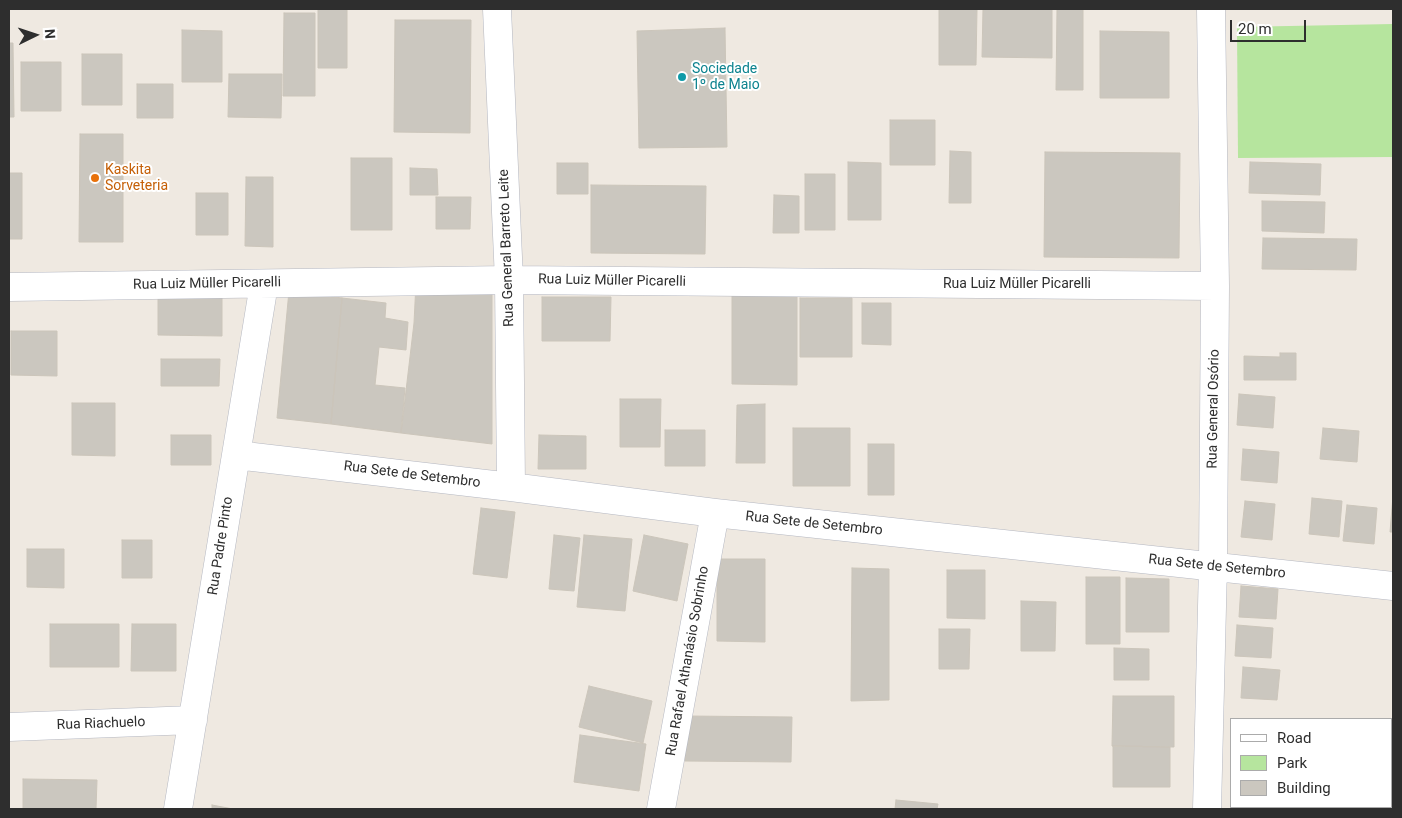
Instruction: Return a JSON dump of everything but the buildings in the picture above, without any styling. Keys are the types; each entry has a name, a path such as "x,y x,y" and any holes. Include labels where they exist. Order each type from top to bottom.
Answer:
{"street":[{"name":"Rua General Barreto Leite","path":"497,9 509,280 511,487"},
{"name":"Rua General Osório","path":"1207,809 1213,566 1215,286 1211,9"},
{"name":"Rua Luiz Müller Picarelli","path":"9,287 509,280 1215,286"},
{"name":"Rua Padre Pinto","path":"178,809 264,284"},
{"name":"Rua Sete de Setembro","path":"236,455 511,487 715,514 1393,586"},
{"name":"Rua Rafael Athanásio Sobrinho","path":"660,809 715,514"},
{"name":"Rua Riachuelo","path":"9,728 193,720"}],"green space":[{"path":"1393,24 1393,157 1238,158 1237,27"}],"place":[{"name":"Sociedade 1º de Maio","path":"682,77"},
{"name":"Kaskita Sorveteria","path":"95,178"}]}
